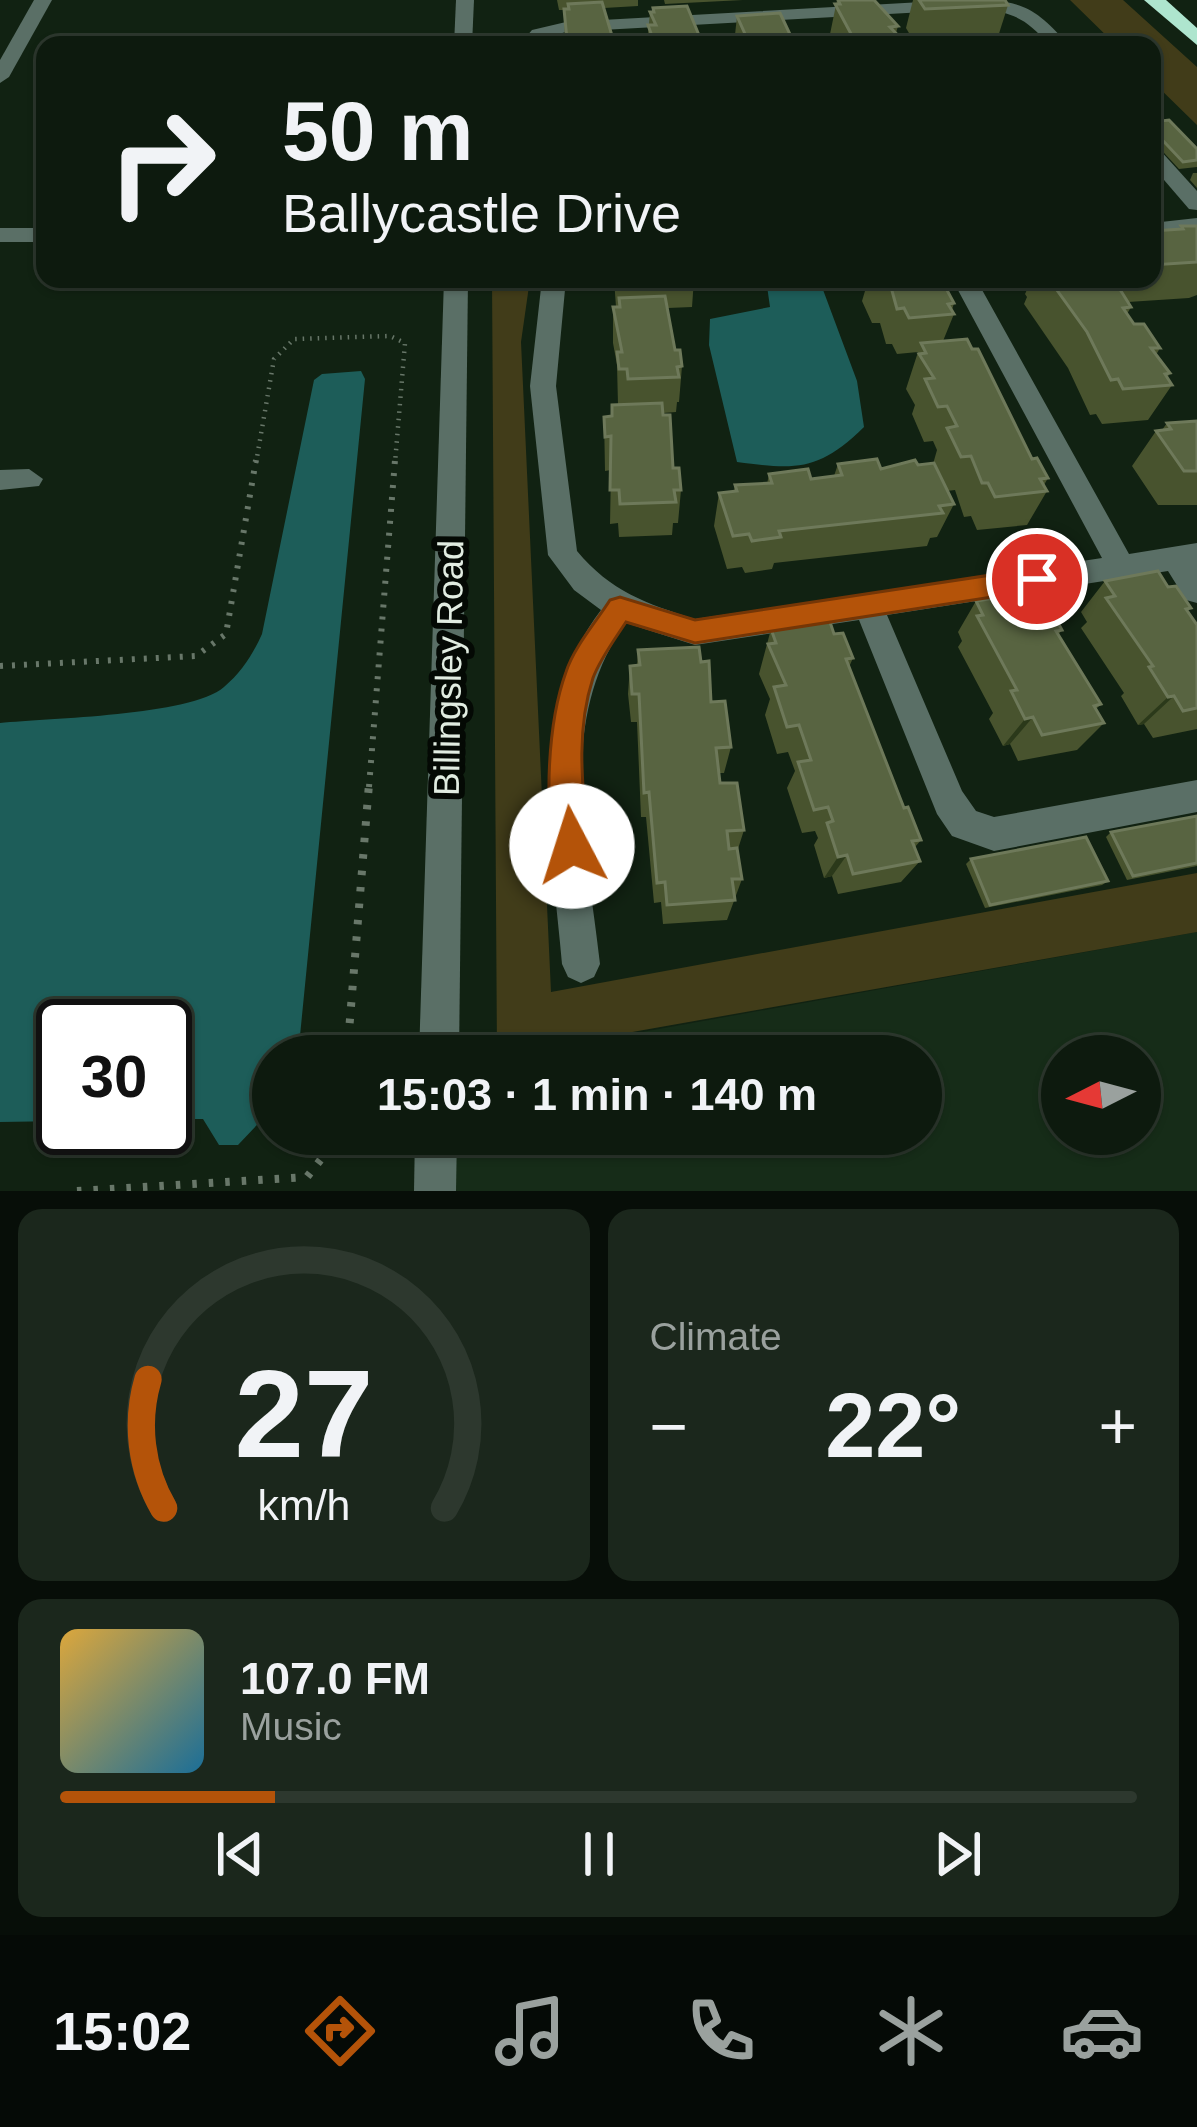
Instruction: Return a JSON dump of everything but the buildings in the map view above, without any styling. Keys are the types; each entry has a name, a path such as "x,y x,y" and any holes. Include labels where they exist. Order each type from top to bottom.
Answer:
{"highway":[{"path":"1154,0 1197,39"}],"street":[{"path":"2,68 43,0"},
{"path":"463,36 465,0"},
{"path":"544,36 566,28 720,19 787,22 1007,4 1035,18 1052,36"},
{"path":"720,19 727,36"},
{"path":"1161,163 1197,204"},
{"path":"1161,229 1197,225"},
{"path":"0,235 36,235"},
{"name":"Billingsley Road","path":"439,1035 457,288"},
{"path":"553,288 544,386 555,516 563,554 584,581 620,608 695,632 1186,557 1197,591"},
{"path":"969,288 1121,566"},
{"path":"868,605 949,802 964,824 994,834 1197,796"},
{"path":"580,964 565,768 568,726 580,672 620,608"},
{"path":"435,1191 436,1155"}],"path":[{"path":"0,666 196,656 226,634 274,359 294,340 390,336 406,343 349,1035"},
{"path":"77,1191 307,1177 324,1155"}],"shaded area":[{"path":"1070,0 1123,0 1197,67 1197,125 1161,90 1161,36 1107,36"},
{"path":"492,288 529,288 521,342 551,992 1197,873 1197,932 616,1035 497,1035"},
{"path":"1197,932 1197,1191 435,1191 436,1155 942,1155 942,1035 626,1035"}],"water":[{"path":"767,288 822,288 857,381 864,427 834,452 806,464 737,462 709,345 710,319 770,307"},
{"path":"361,371 365,379 300,1035 252,1035 252,1130 238,1145 219,1145 203,1119 192,1119 192,999 36,999 36,1121 0,1122 0,723 151,710 207,697 230,681 262,634 314,380 322,374"}],"route":[{"path":"572,846 565,768 568,726 580,672 593,644 620,608 695,632 1037,579"}]}
